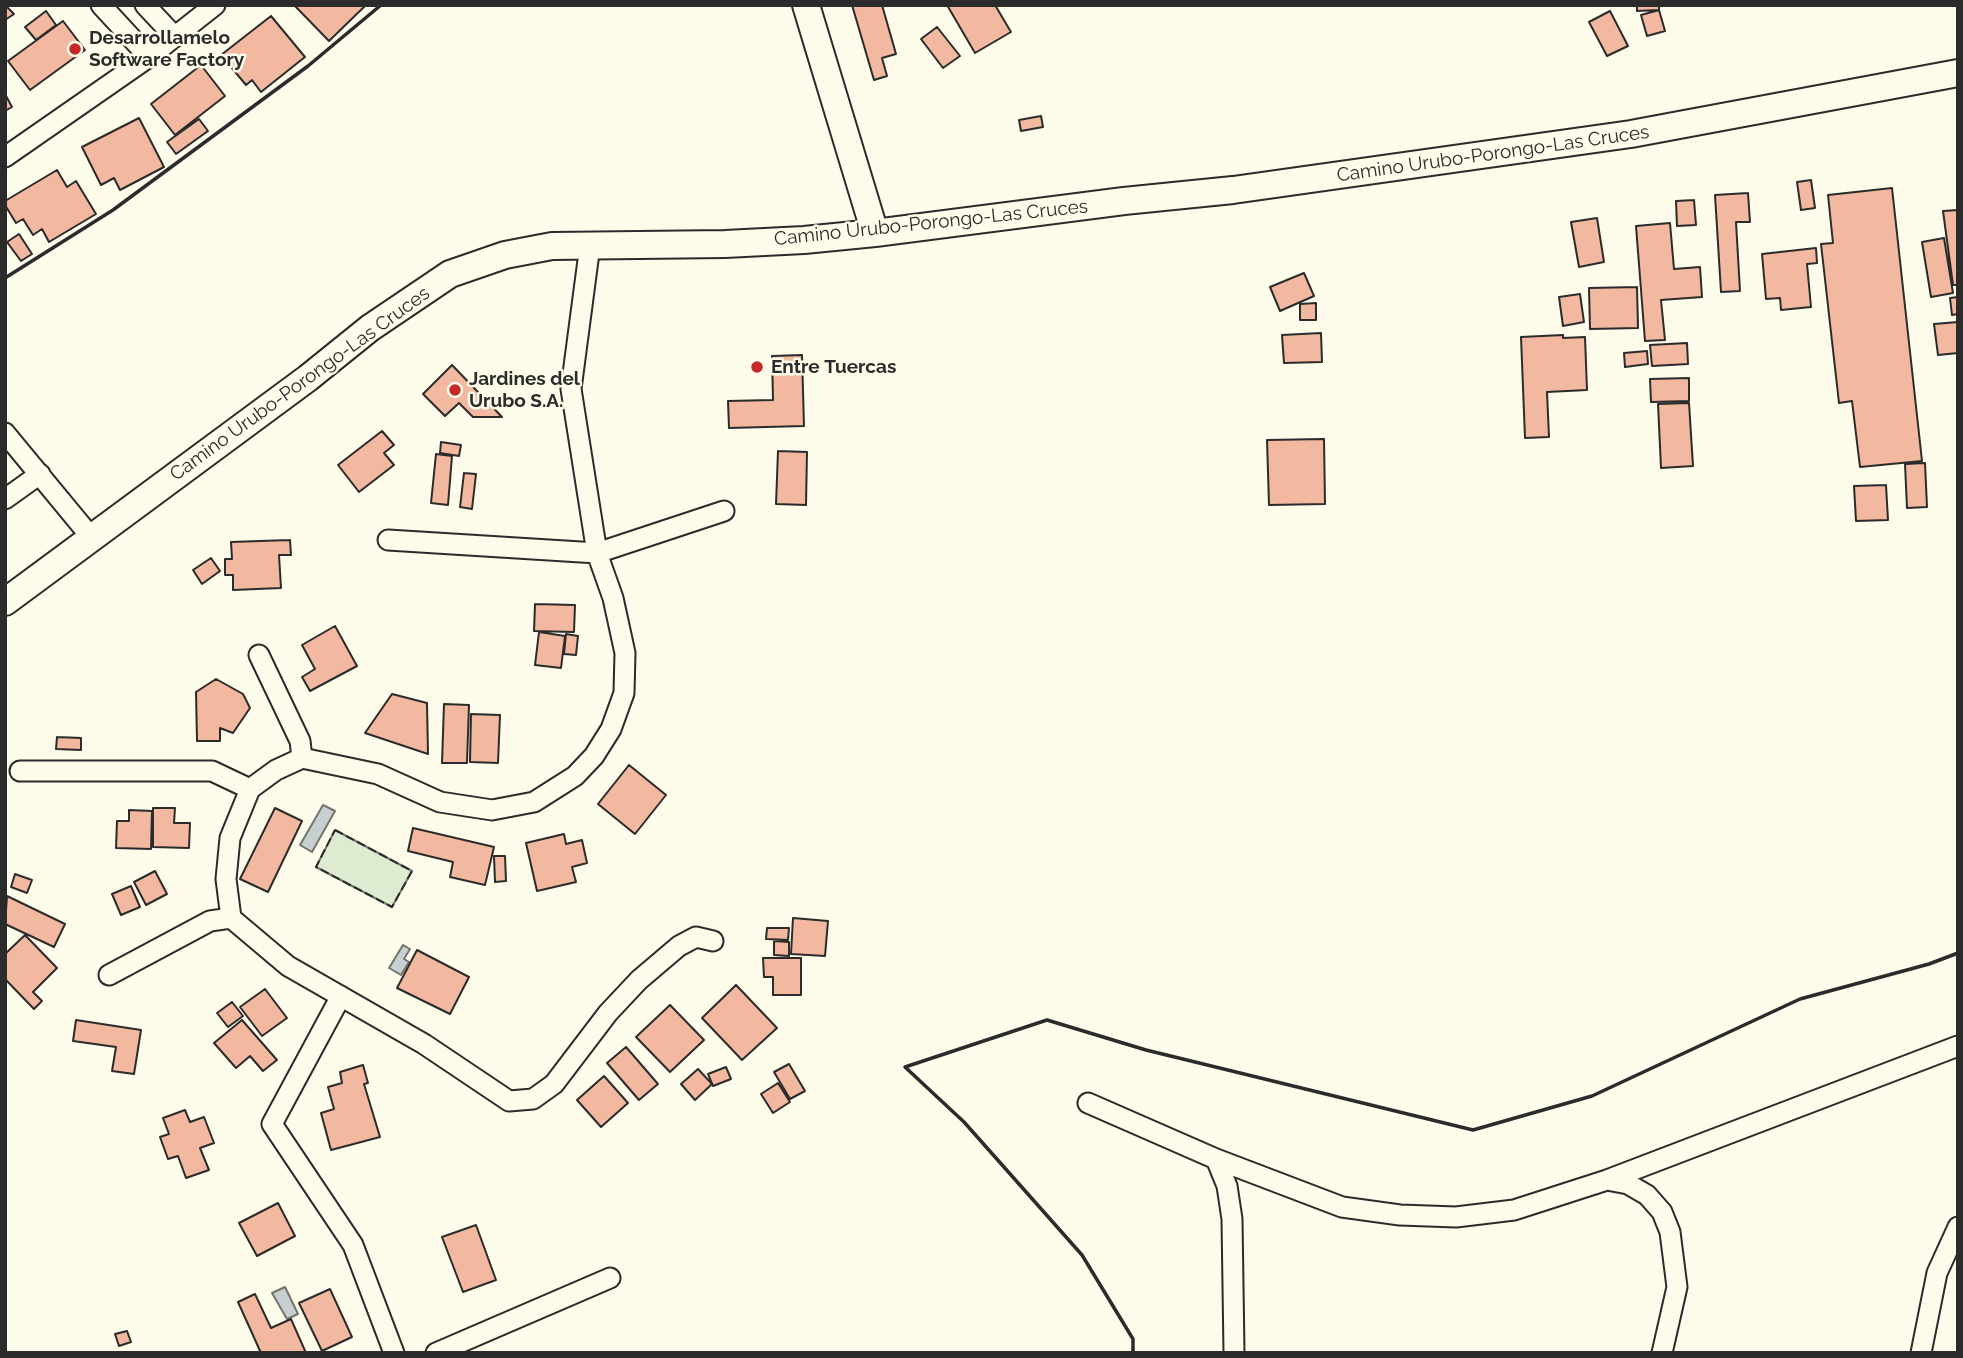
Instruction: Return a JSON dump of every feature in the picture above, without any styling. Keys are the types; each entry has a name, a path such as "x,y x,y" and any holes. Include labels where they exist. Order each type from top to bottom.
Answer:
{"main road":[{"path":"806,5 875,233"},
{"name":"Camino Urubo-Porongo-Las Cruces","path":"5,602 308,378 370,328 450,274 505,255 552,246 725,244 875,233 1363,174 1631,134 1958,73"}],"street":[{"path":"101,5 149,57"},
{"path":"145,5 175,37"},
{"path":"5,157 44,133 215,5"},
{"path":"590,245 571,389 597,553 613,598 625,653 624,693 611,729 594,755 575,776 534,802 492,810 440,802 379,774 302,758 276,769 250,789 230,838 226,878 231,918 289,966 424,1044 509,1101 533,1100 554,1084 608,1013 639,980 679,946 696,937 713,941"},
{"path":"5,433 91,537"},
{"path":"5,499 40,474"},
{"path":"388,540 597,553 724,511"},
{"path":"259,655 300,741 302,758"},
{"path":"19,771 212,771 250,789"},
{"path":"110,975 210,921 231,918"},
{"path":"341,996 272,1124 353,1245 394,1353"},
{"path":"1088,1103 1216,1159 1342,1207 1400,1215 1456,1217 1514,1210 1606,1180 1958,1046"},
{"path":"1216,1159 1227,1186 1232,1219 1235,1352"},
{"path":"1606,1180 1628,1184 1647,1195 1662,1212 1670,1232 1677,1287 1662,1353"},
{"path":"1921,1353 1937,1273 1958,1227"},
{"path":"436,1353 610,1278"}],"green space":[{"path":"335,830 412,871 392,907 316,867"}],"shaded area":[{"path":"323,805 335,811 312,852 300,845"},
{"path":"403,945 410,949 404,959 409,962 401,975 389,968"},
{"path":"285,1287 298,1314 287,1319 272,1293"}],"building":[{"path":"5,5 14,14 5,20"},
{"path":"294,5 366,5 329,41"},
{"path":"852,5 882,5 896,54 882,58 887,76 874,80"},
{"path":"947,5 995,5 1011,32 975,53"},
{"path":"1637,5 1659,5 1659,10 1637,11"},
{"path":"1659,10 1665,31 1647,36 1641,15"},
{"path":"46,11 56,25 36,40 25,27"},
{"path":"1610,11 1628,46 1607,56 1589,22"},
{"path":"271,16 305,57 261,92 252,80 246,85 221,55"},
{"path":"63,21 85,50 30,90 8,61"},
{"path":"937,27 960,56 943,68 921,39"},
{"path":"201,65 225,96 175,135 151,104"},
{"path":"5,94 12,107 5,111"},
{"path":"1041,116 1043,127 1021,131 1019,120"},
{"path":"139,118 164,167 120,190 114,178 101,185 82,147"},
{"path":"199,119 208,131 176,154 167,142"},
{"path":"57,170 67,187 76,181 96,214 49,242 42,229 33,235 23,219 16,223 5,201"},
{"path":"1811,180 1815,208 1801,210 1797,182"},
{"path":"1892,188 1922,461 1860,467 1852,401 1839,403 1821,244 1833,243 1828,195"},
{"path":"1748,193 1750,222 1736,222 1740,291 1721,292 1715,195"},
{"path":"1694,200 1696,225 1677,226 1676,201"},
{"path":"1958,210 1958,285 1953,285 1943,211"},
{"path":"1597,218 1604,262 1579,267 1571,222"},
{"path":"1670,223 1674,269 1700,267 1702,297 1661,300 1665,340 1645,341 1636,226"},
{"path":"19,234 32,254 21,261 7,242"},
{"path":"1944,238 1953,293 1931,297 1922,242"},
{"path":"1816,248 1817,263 1807,264 1811,307 1781,310 1780,298 1766,299 1762,254"},
{"path":"1304,273 1314,296 1280,311 1270,287"},
{"path":"1637,287 1638,328 1590,329 1589,288"},
{"path":"1580,294 1584,322 1563,326 1559,297"},
{"path":"1958,297 1958,314 1952,315 1950,298"},
{"path":"1316,303 1316,320 1300,320 1300,304"},
{"path":"1958,322 1958,353 1938,355 1934,324"},
{"path":"1321,333 1322,362 1284,363 1282,335"},
{"path":"1563,335 1563,338 1585,337 1587,390 1547,392 1549,437 1525,438 1521,337"},
{"path":"1687,343 1688,364 1652,366 1650,345"},
{"path":"1647,351 1648,364 1625,367 1624,353"},
{"path":"802,355 804,426 729,428 728,401 773,400 772,356"},
{"path":"452,365 502,417 473,417 459,403 445,416 423,394"},
{"path":"1689,378 1689,401 1651,402 1650,379"},
{"path":"1689,403 1693,466 1661,468 1658,404"},
{"path":"382,431 394,445 384,453 394,465 359,492 338,465"},
{"path":"1324,439 1325,504 1269,505 1267,440"},
{"path":"441,442 461,445 459,456 440,453"},
{"path":"778,451 807,452 806,505 776,504"},
{"path":"436,454 452,456 448,505 431,503"},
{"path":"1925,463 1927,507 1907,508 1905,464"},
{"path":"464,473 476,474 472,509 460,507"},
{"path":"1886,485 1888,520 1856,521 1854,486"},
{"path":"290,540 291,555 279,555 281,588 233,590 233,575 225,575 225,559 232,559 231,542"},
{"path":"211,558 220,571 202,584 193,570"},
{"path":"535,604 575,605 574,632 534,631"},
{"path":"335,626 357,666 310,691 302,677 315,669 302,645"},
{"path":"539,632 565,636 561,668 535,665"},
{"path":"566,634 578,636 576,655 564,654"},
{"path":"216,679 243,694 250,708 233,733 220,728 220,741 197,741 196,692"},
{"path":"392,694 427,703 428,754 365,733"},
{"path":"444,704 469,705 467,763 442,763"},
{"path":"471,714 500,715 498,763 470,762"},
{"path":"57,737 81,738 81,750 56,749"},
{"path":"629,765 666,795 635,834 598,804"},
{"path":"153,808 175,808 174,823 190,823 189,848 153,847"},
{"path":"275,808 302,821 268,892 240,879"},
{"path":"129,810 152,811 151,849 116,848 117,821 129,821"},
{"path":"413,828 494,847 485,885 450,877 453,862 408,851"},
{"path":"564,834 566,844 582,840 587,863 572,867 576,882 537,891 526,843"},
{"path":"494,856 505,856 506,881 495,882"},
{"path":"155,871 167,894 146,905 134,882"},
{"path":"15,874 32,880 27,893 11,887"},
{"path":"131,886 140,907 121,915 112,894"},
{"path":"7,896 65,924 54,947 5,924"},
{"path":"793,918 828,921 825,956 791,954"},
{"path":"767,928 789,928 788,940 766,939"},
{"path":"25,935 57,968 33,992 42,1001 34,1009 5,979 5,954"},
{"path":"774,941 789,942 789,956 774,955"},
{"path":"417,950 469,977 450,1014 397,988"},
{"path":"763,958 801,958 801,995 773,995 773,977 764,977"},
{"path":"736,985 777,1028 742,1060 702,1018"},
{"path":"265,989 287,1018 262,1036 240,1007"},
{"path":"232,1002 243,1016 228,1027 217,1013"},
{"path":"670,1005 704,1040 670,1072 636,1037"},
{"path":"76,1020 141,1030 134,1074 112,1071 116,1047 73,1041"},
{"path":"242,1020 277,1060 263,1071 250,1056 236,1068 214,1043"},
{"path":"626,1047 658,1084 639,1100 607,1063"},
{"path":"789,1064 805,1091 790,1099 774,1072"},
{"path":"363,1065 368,1083 364,1084 380,1137 331,1150 321,1113 334,1109 328,1087 342,1083 340,1072"},
{"path":"726,1067 731,1079 713,1086 708,1074"},
{"path":"698,1069 712,1084 695,1100 681,1084"},
{"path":"604,1076 628,1103 601,1127 577,1100"},
{"path":"778,1083 790,1102 773,1113 761,1094"},
{"path":"185,1110 190,1122 204,1117 214,1143 200,1148 209,1170 186,1178 178,1156 168,1159 160,1137 169,1134 163,1118"},
{"path":"278,1203 295,1236 257,1256 239,1223"},
{"path":"476,1225 496,1280 463,1292 442,1237"},
{"path":"330,1289 352,1337 322,1351 299,1303"},
{"path":"255,1294 271,1328 291,1319 306,1353 261,1353 238,1302"},
{"path":"127,1331 131,1342 119,1346 115,1334"}],"fence":[{"path":"335,830 412,871 392,907 316,867 335,830"}],"wall":[{"path":"5,278 113,210 308,66 381,5"},
{"path":"1133,1353 1133,1339 1082,1255 964,1122 905,1067 1047,1020 1146,1050 1473,1130 1592,1096 1800,999 1929,964 1958,953"}],"place":[{"name":"Desarrollamelo Software Factory","path":"75,49"},
{"name":"Entre Tuercas","path":"757,367"},
{"name":"Jardines del Urubo S.A.","path":"455,390"}]}
